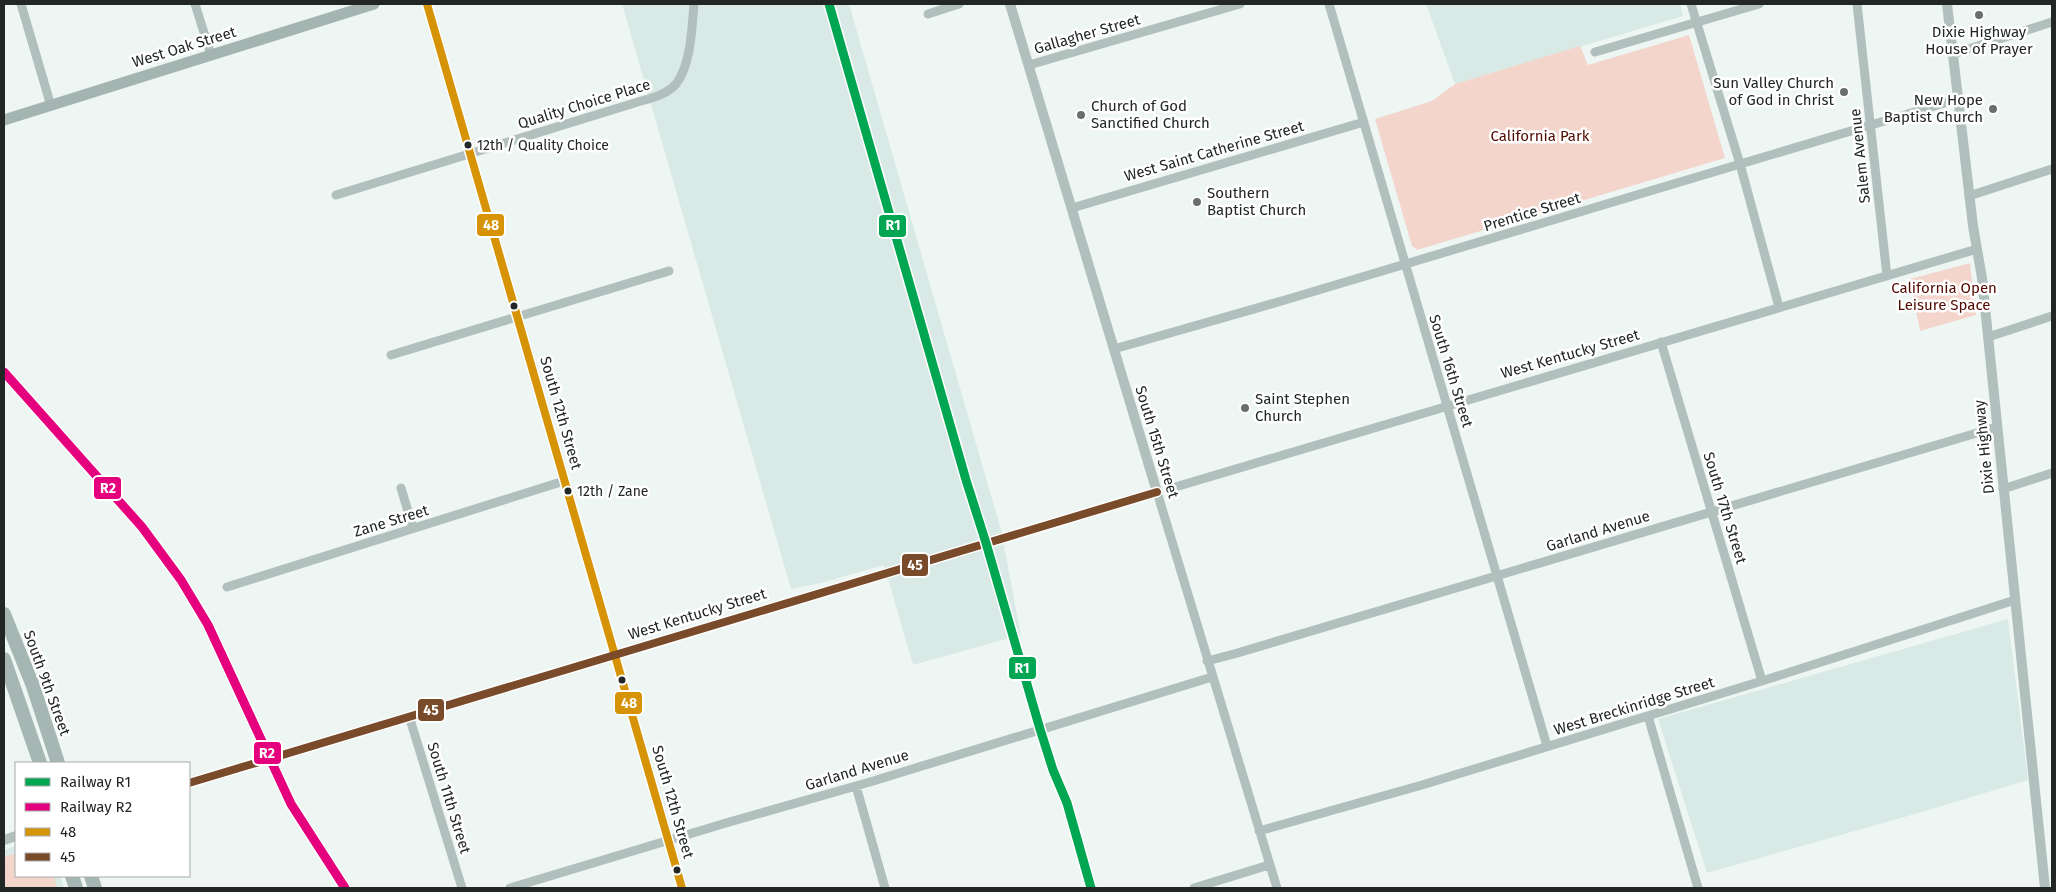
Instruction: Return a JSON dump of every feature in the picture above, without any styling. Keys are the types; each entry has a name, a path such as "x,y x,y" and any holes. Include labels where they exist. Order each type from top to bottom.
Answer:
{"main road":[{"name":"West Oak Street","path":"4,120 374,4"},
{"name":"South 9th Street","path":"4,614 33,686 58,762"},
{"path":"4,660 40,762"}],"street":[{"path":"21,4 50,106"},
{"path":"194,4 211,55"},
{"name":"South 12th Street","path":"427,4 682,888"},
{"name":"Quality Choice Place","path":"336,194 641,102 667,91 676,84 686,58 690,45 694,4"},
{"path":"928,14 959,4"},
{"name":"South 15th Street","path":"1010,4 1277,888"},
{"name":"Gallagher Street","path":"1029,65 1240,4"},
{"name":"South 16th Street","path":"1329,4 1547,746"},
{"path":"1691,4 1740,164 1779,307"},
{"path":"1595,52 1759,4"},
{"name":"Salem Avenue","path":"1857,4 1887,276"},
{"name":"Dixie Highway","path":"1947,4 1969,196 1982,278 2045,888"},
{"path":"1952,54 2052,22"},
{"name":"Prentice Street","path":"1114,349 1958,99"},
{"name":"West Saint Catherine Street","path":"1072,208 1364,122"},
{"path":"1969,196 2052,169"},
{"name":"West Kentucky Street","path":"1172,488 1977,249"},
{"path":"391,355 669,271"},
{"path":"1988,337 2052,316"},
{"name":"South 17th Street","path":"1661,342 1762,681"},
{"name":"Garland Avenue","path":"1207,660 1997,427"},
{"path":"2003,489 2052,473"},
{"name":"Zane Street","path":"227,586 564,481"},
{"path":"401,488 413,528"},
{"name":"West Kentucky Street","path":"190,783 1157,492"},
{"name":"West Breckinridge Street","path":"1259,832 1648,716 2015,600"},
{"name":"Garland Avenue","path":"510,888 856,786 1212,677"},
{"name":"South 11th Street","path":"410,716 462,888"},
{"path":"1648,716 1698,888"},
{"path":"856,786 885,888"},
{"path":"1194,888 1270,865"}],"shaded area":[{"path":"622,4 849,4 1001,530 1021,635 913,665 884,565 821,583 791,589"},
{"path":"1426,4 1680,4 1683,16 1455,84"},
{"path":"2008,619 2028,780 1707,873 1658,719"},
{"path":"15,846 15,877 60,877 64,888 4,888 4,850"}],"green space":[{"name":"California Park","path":"1689,35 1725,158 1417,250 1412,246 1375,119 1432,101 1455,84 1580,46 1588,65"},
{"name":"California Open Leisure Space","path":"1970,263 1976,315 1920,331 1910,279"},
{"path":"15,853 15,877 54,877 57,888 4,888 4,857"}],"rail line":[{"name":"R1","path":"829,4 966,480 1040,729 1053,770 1067,803 1091,888"},
{"name":"R2","path":"4,372 142,527 181,580 208,625 291,804 345,888"}],"transit line":[{"name":"48","path":"427,4 682,888"},
{"name":"45","path":"190,783 1157,492"}],"place":[{"name":"Dixie Highway House of Prayer","path":"1979,15"},
{"name":"Sun Valley Church of God in Christ","path":"1844,92"},
{"name":"New Hope Baptist Church","path":"1993,109"},
{"name":"Church of God Sanctified Church","path":"1081,115"},
{"name":"12th / Quality Choice","path":"468,145"},
{"name":"Southern Baptist Church","path":"1197,202"},
{"name":"Saint Stephen Church","path":"1245,408"},
{"name":"12th / Zane","path":"568,491"}]}
